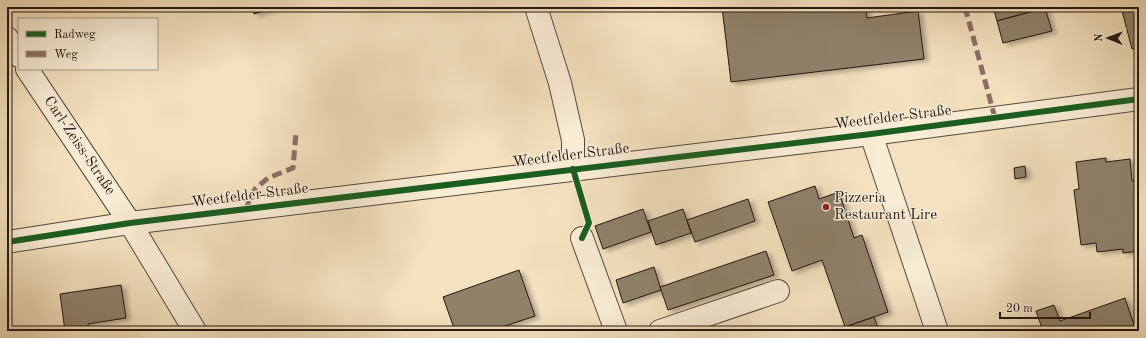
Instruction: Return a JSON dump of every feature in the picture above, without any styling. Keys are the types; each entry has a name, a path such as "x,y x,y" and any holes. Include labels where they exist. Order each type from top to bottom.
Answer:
{"street":[{"path":"536,7 560,83 573,140 573,169"},
{"path":"7,38 18,54"},
{"name":"Carl-Zeiss-Straße","path":"28,70 130,223 195,331"},
{"name":"Weetfelder Straße","path":"7,242 130,223 871,134 1139,99"},
{"path":"871,134 937,331"},
{"path":"582,238 616,331"},
{"path":"660,331 778,291"}],"building":[{"path":"252,7 276,7 254,14"},
{"path":"722,7 866,7 867,18 918,11 924,59 731,82"},
{"path":"993,7 1045,7 1045,8 997,21"},
{"path":"1121,7 1139,7 1139,47 1132,49"},
{"path":"1045,8 1052,31 1003,43 997,21"},
{"path":"1106,158 1106,162 1130,159 1132,181 1139,180 1139,251 1123,253 1123,249 1097,252 1096,243 1081,245 1074,190 1079,189 1076,162"},
{"path":"1025,166 1026,177 1015,179 1014,168"},
{"path":"815,186 819,199 839,192 854,238 862,235 888,312 845,327 822,260 792,271 768,202"},
{"path":"748,199 755,221 695,242 687,220"},
{"path":"643,209 651,232 603,249 595,226"},
{"path":"683,209 691,233 656,245 648,221"},
{"path":"766,251 774,275 668,310 660,287"},
{"path":"654,267 661,290 623,303 616,280"},
{"path":"519,270 535,316 490,331 455,331 443,297"},
{"path":"121,285 126,318 88,324 89,331 65,331 60,294"},
{"path":"1125,298 1136,331 1034,331 1042,328 1036,311 1054,305 1060,321"},
{"path":"874,317 879,331 833,331 845,327"}],"marked path":[{"path":"965,7 995,118"},
{"path":"245,210 255,189 268,178 293,168 296,133"}],"cycle path":[{"path":"7,242 130,223 871,134 1139,99"},
{"path":"573,169 589,223 582,238"}],"place":[{"name":"Pizzeria Restaurant Lire","path":"826,207"}]}
